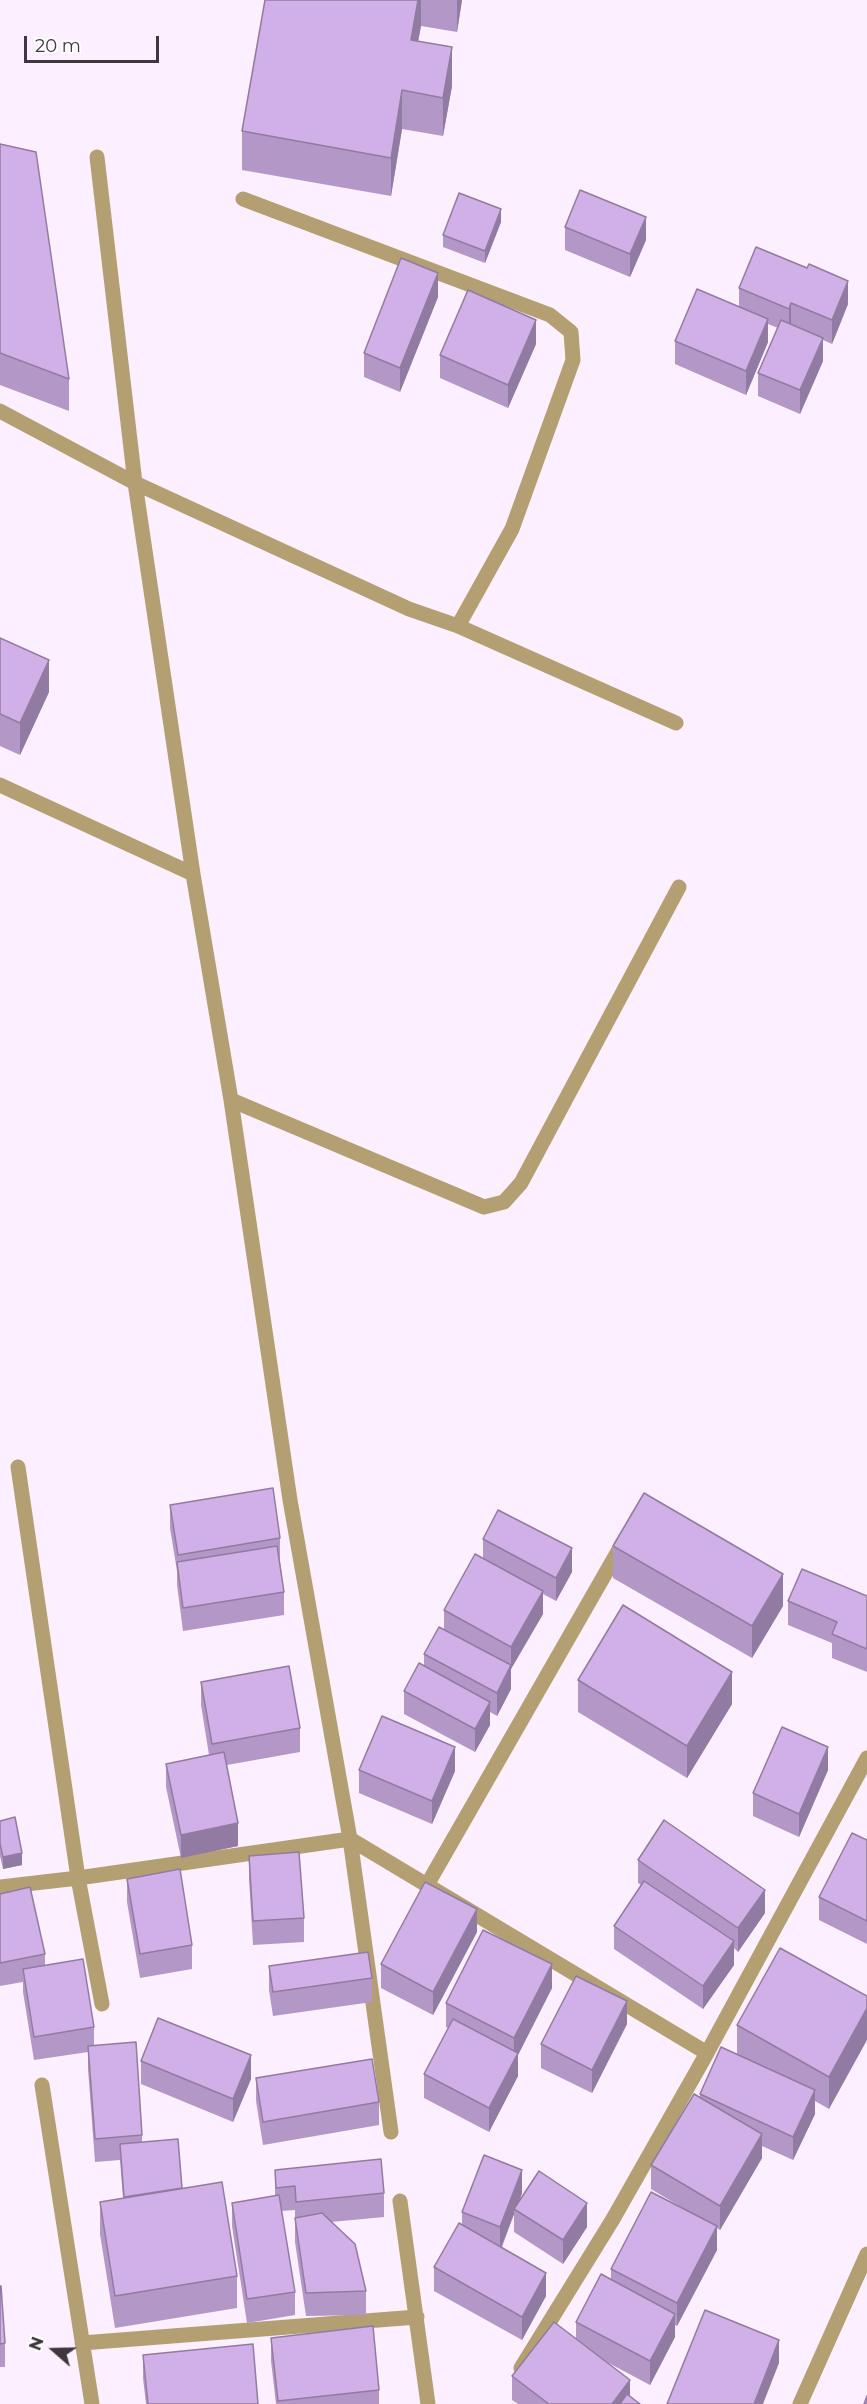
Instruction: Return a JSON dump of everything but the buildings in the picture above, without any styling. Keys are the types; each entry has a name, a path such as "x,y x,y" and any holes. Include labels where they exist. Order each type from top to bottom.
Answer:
{"street":[{"path":"97,157 135,483 193,874 231,1100 290,1500 350,1839 391,2132"},
{"path":"243,199 550,315 571,332 573,360 512,528 458,626"},
{"path":"0,411 135,483 409,609 458,626 676,723"},
{"path":"0,786 193,874"},
{"path":"231,1100 484,1208 504,1202 520,1182 679,887"},
{"path":"18,1467 78,1878 102,2004"},
{"path":"427,1885 631,1529"},
{"path":"518,2373 613,2219 707,2053 867,1758"},
{"path":"0,1887 350,1839 707,2053"},
{"path":"42,2085 93,2404"},
{"path":"400,2201 428,2404"},
{"path":"800,2404 867,2254"},
{"path":"82,2343 417,2317"}]}
